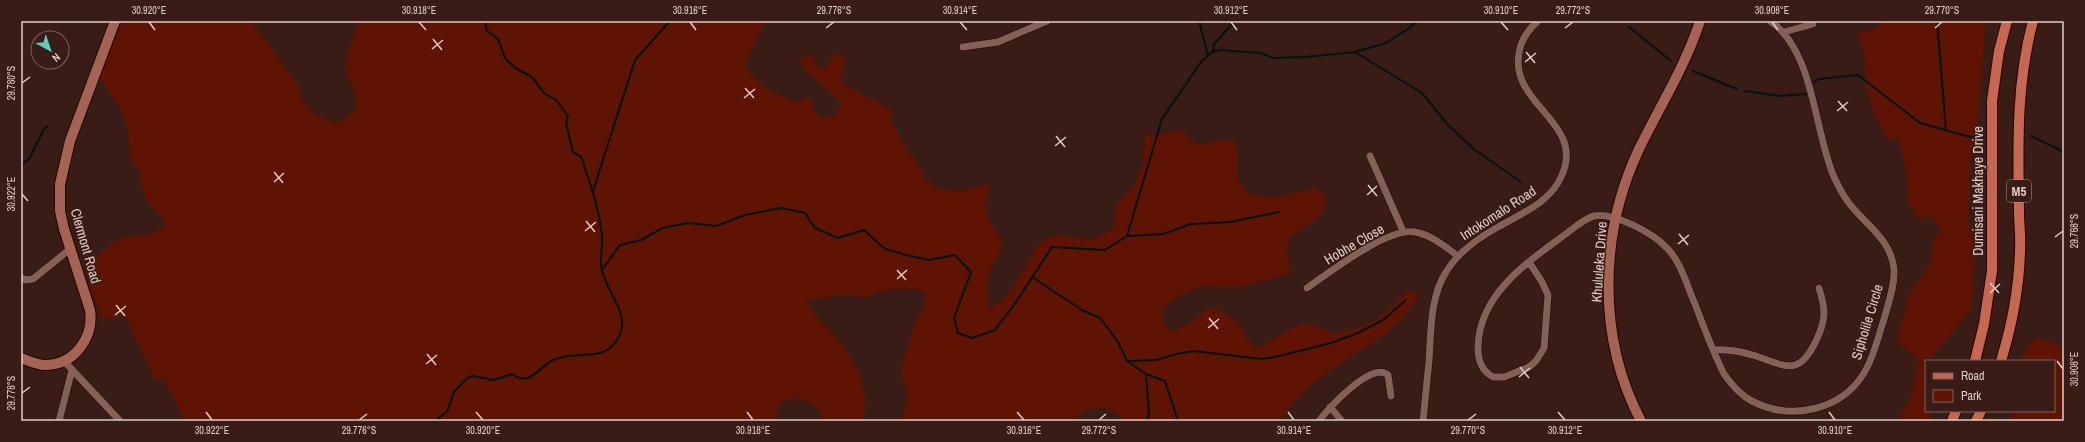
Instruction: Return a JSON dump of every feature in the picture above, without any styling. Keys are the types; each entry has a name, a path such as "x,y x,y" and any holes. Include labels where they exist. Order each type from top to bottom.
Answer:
{"main road":[{"name":"Dumisani Makhaye Drive","path":"1975,360 1984,324 1992,271 1992,101 1999,51 2007,21"},
{"name":"M5","path":"2001,360 2013,316 2018,284 2020,250 2019,107 2024,56 2033,21"},
{"path":"1976,421 1980,412"}],"street":[{"name":"Clermont Road","path":"21,358 44,365 64,361 77,352 84,343 88,333 91,321 90,310 70,249 60,211 62,175 70,141 115,21"},
{"path":"963,47 998,42 1047,21"},
{"name":"Intokomalo Road","path":"1424,421 1432,318 1438,290 1445,272 1458,256 1491,230 1530,209 1547,197 1557,185 1566,164 1566,143 1556,126 1525,89 1518,68 1521,45 1529,30 1538,21"},
{"name":"Khululeka Drive","path":"1641,421 1629,400 1620,370 1609,320 1609,274 1615,219 1639,150 1680,72 1700,21"},
{"name":"Sipholile Circle","path":"1529,262 1542,282 1548,296 1544,348 1536,361 1529,367 1504,377 1493,377 1482,367 1478,354 1480,327 1501,288 1515,273 1529,262 1586,220 1601,216 1615,219 1648,233 1661,242 1671,252 1683,275 1724,374 1731,384 1751,401 1784,411 1807,410 1823,406 1848,392 1865,373 1875,350 1894,282 1892,257 1885,243 1849,203 1834,176 1804,69 1795,48 1784,32 1770,21"},
{"path":"1784,32 1812,24"},
{"path":"1370,156 1403,231"},
{"name":"Hobhe Close","path":"1307,288 1350,258 1403,231 1426,235 1437,240 1458,256"},
{"path":"21,277 29,280 36,277 70,249"},
{"path":"1714,350 1723,349 1748,354 1784,367 1792,367 1798,364 1809,354 1823,325 1824,307 1819,288"},
{"path":"64,361 120,421"},
{"path":"59,421 72,370"},
{"path":"1319,421 1330,407 1367,376 1374,373 1381,372 1388,375 1392,396"},
{"path":"1330,407 1342,421"}],"green space":[{"path":"122,21 251,21 298,85 302,99 315,114 334,123 346,119 356,109 355,91 346,73 345,64 358,21 765,21 745,65 752,76 768,90 796,102 802,101 808,96 817,115 823,117 834,116 841,103 806,71 799,61 811,53 819,69 829,63 832,56 839,53 845,60 841,74 843,84 890,109 891,120 908,152 915,159 924,177 936,188 960,191 991,184 985,204 989,219 1000,240 1001,247 988,278 987,293 989,307 1003,299 1010,291 1038,245 1045,240 1057,236 1092,239 1112,230 1115,224 1115,207 1134,185 1143,165 1145,136 1182,130 1193,142 1200,145 1220,140 1233,141 1238,149 1238,181 1248,194 1271,198 1313,189 1323,192 1327,199 1322,212 1318,217 1308,226 1290,237 1287,247 1290,272 1288,274 1238,287 1202,286 1179,295 1163,309 1162,318 1169,331 1180,329 1211,307 1230,316 1239,325 1255,348 1261,347 1294,327 1306,323 1334,333 1352,330 1375,321 1408,292 1416,291 1418,296 1405,314 1389,330 1312,385 1295,401 1281,421 1124,421 1112,410 1099,408 1085,412 1072,421 899,421 906,407 907,399 902,379 904,359 910,338 926,300 925,293 914,289 902,289 885,290 865,298 847,295 806,300 815,314 841,343 859,374 865,397 863,421 823,421 821,414 816,408 804,400 796,398 783,402 778,407 776,417 778,421 186,421 163,378 155,380 125,316 102,319 84,268 116,241 149,234 164,225 163,219 149,204 140,183 140,174 131,160 127,125 120,108 100,78"},
{"path":"1885,21 1986,21 1976,135 1970,161 1969,215 1967,216 1975,249 1973,299 1971,308 1959,325 1934,354 1933,360 1925,360 1925,412 1932,412 1929,421 1898,421 1912,393 1919,361 1897,341 1909,295 1931,262 1934,239 1941,231 1932,215 1919,220 1908,202 1905,162 1898,138 1888,140 1873,111 1866,85 1864,53 1858,32 1872,30"},
{"path":"2037,338 2059,344 2064,353 2064,421 2009,421 2014,412 2055,412 2055,360 2021,360 2032,341"}],"waterway":[{"path":"435,421 447,412 454,392 466,379 472,376 494,380 512,374 524,378 534,375 548,363 561,357 602,352 609,349 615,343 620,333 622,324 618,306 602,270 602,236 598,209 582,159 573,152 566,123 568,116 556,100 544,93 532,77 515,68 505,58 498,39 486,30 486,21"},
{"path":"593,191 635,60 670,21"},
{"path":"1199,21 1208,56"},
{"path":"1213,52 1214,44 1235,21"},
{"path":"602,270 620,245 641,240 663,228 688,223 716,226 745,215 781,208 805,213 815,228 838,238 864,230 885,249 910,256 929,260 955,255 971,272 954,318 958,333 972,338 995,330 1014,305 1052,247 1105,250 1127,236 1162,119 1201,62 1212,52 1219,50 1261,53 1273,58 1305,57 1355,52 1386,43 1418,21"},
{"path":"1937,21 1946,130"},
{"path":"1629,27 1671,61"},
{"path":"1355,52 1422,93 1447,124 1475,150 1521,182"},
{"path":"1693,71 1737,89"},
{"path":"1814,82 1819,79 1858,75 1920,123 1981,140"},
{"path":"1745,91 1780,96 1806,94"},
{"path":"21,165 29,159 44,129 48,126"},
{"path":"2031,136 2064,152"},
{"path":"1128,236 1163,234 1191,224 1230,222 1279,212"},
{"path":"1032,277 1082,310 1100,318 1118,342 1127,361 1146,374 1165,381 1178,421"},
{"path":"1127,361 1156,360 1193,351 1262,359 1275,357 1331,343 1358,333 1383,320 1406,300"},
{"path":"1146,374 1149,414 1147,421"}]}
